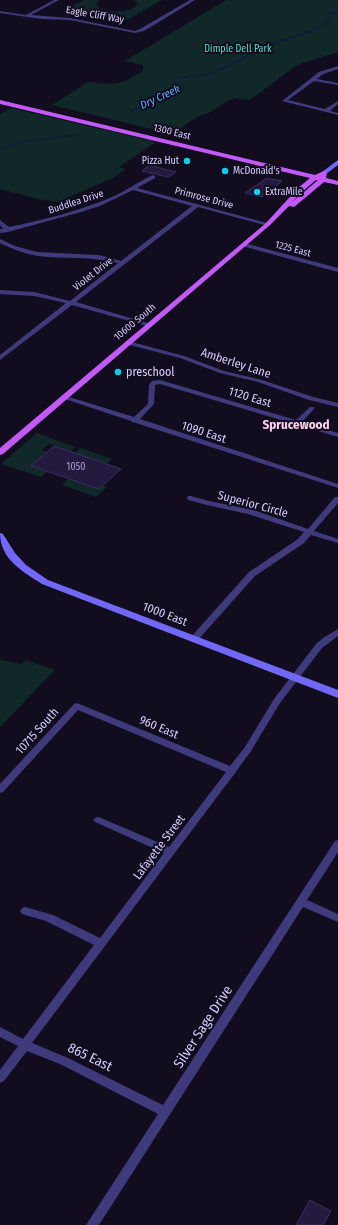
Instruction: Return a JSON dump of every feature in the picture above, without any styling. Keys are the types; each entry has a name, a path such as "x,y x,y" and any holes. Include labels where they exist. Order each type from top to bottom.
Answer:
{"main road":[{"name":"1300 East","path":"0,98 324,176 338,177"},
{"name":"1300 East","path":"0,102 315,177"},
{"name":"1300 East","path":"324,176 338,183"},
{"name":"10600 South","path":"285,208 285,204 315,177 324,176"},
{"name":"10600 South","path":"0,452 244,245 285,208 293,206 324,176"}],"street":[{"path":"28,15 57,0"},
{"name":"Eagle Cliff Way","path":"0,12 70,19 139,31 194,0"},
{"path":"338,67 323,71 284,101 336,113 338,109"},
{"path":"312,79 338,84"},
{"path":"326,111 338,102"},
{"name":"10600 South","path":"324,176 338,162"},
{"name":"Buddlea Drive","path":"0,232 41,223 80,212 134,189 153,177"},
{"name":"Primrose Drive","path":"134,189 268,224"},
{"name":"Violet Drive","path":"0,358 197,205"},
{"path":"0,222 8,230"},
{"path":"0,240 18,250 37,255 56,257 101,257 123,263"},
{"name":"1225 East","path":"244,245 338,270"},
{"path":"0,292 39,295 71,302 149,325"},
{"name":"Amberley Lane","path":"128,343 182,357 216,370 260,381 311,399 338,404"},
{"name":"1120 East","path":"134,421 151,404 154,382 172,384 338,435"},
{"name":"1090 East","path":"64,397 134,421 338,486"},
{"path":"297,423 312,408"},
{"name":"Superior Circle","path":"191,498 250,512 338,541"},
{"path":"194,639 252,574 290,550 310,532 338,499"},
{"name":"1000 East","path":"0,536 11,555 22,567 45,582 338,694"},
{"name":"Lafayette Street","path":"0,1078 232,771 277,701 294,678 319,646 338,632"},
{"name":"960 East","path":"77,706 232,771"},
{"name":"10715 South","path":"0,790 77,706"},
{"path":"98,820 171,852"},
{"name":"Silver Sage Drive","path":"92,1225 338,844"},
{"path":"301,902 338,918"},
{"path":"25,911 49,918 102,944"},
{"name":"865 East","path":"0,1032 25,1045 64,1060 165,1112"}],"green space":[{"path":"84,0 100,0 97,3 98,7 102,9 125,11 135,7 138,3 134,0 162,0 127,20 69,8"},
{"name":"Dimple Dell Park","path":"226,0 338,0 338,52 297,65 250,100 235,98 228,101 208,113 197,117 172,134 52,105 88,82 110,84 126,81 143,71 143,65 125,61"},
{"path":"11,108 156,142 119,167 126,169 113,178 57,202 38,199 0,189 0,114"},
{"path":"37,433 75,447 71,451 49,444 42,450 46,452 31,466 47,472 41,477 1,464"},
{"path":"80,448 112,459 107,464 75,453"},
{"path":"68,479 99,489 104,485 107,487 96,497 62,485"},
{"path":"0,660 21,664 26,660 55,670 0,727"}],"building":[{"path":"149,165 176,172 168,177 142,171"},
{"path":"267,178 282,181 262,197 245,193"},
{"path":"54,446 121,469 99,489 31,466"},
{"path":"310,1200 331,1211 323,1225 296,1225"}],"waterway":[{"path":"123,11 125,13 125,19"},
{"name":"Dry Creek","path":"131,111 144,106 165,93 183,89 185,87 176,81 177,78 210,74 243,59 262,47 316,29 325,23 330,17 327,15 329,13 338,14"},
{"name":"Dry Creek","path":"0,149 26,141 76,135"}],"place":[{"name":"Pizza Hut","path":"187,161"},
{"name":"McDonald's","path":"225,171"},
{"name":"ExtraMile","path":"257,192"},
{"name":"preschool","path":"118,372"}],"district":[{"name":"Sprucewood","path":"296,424"}]}
